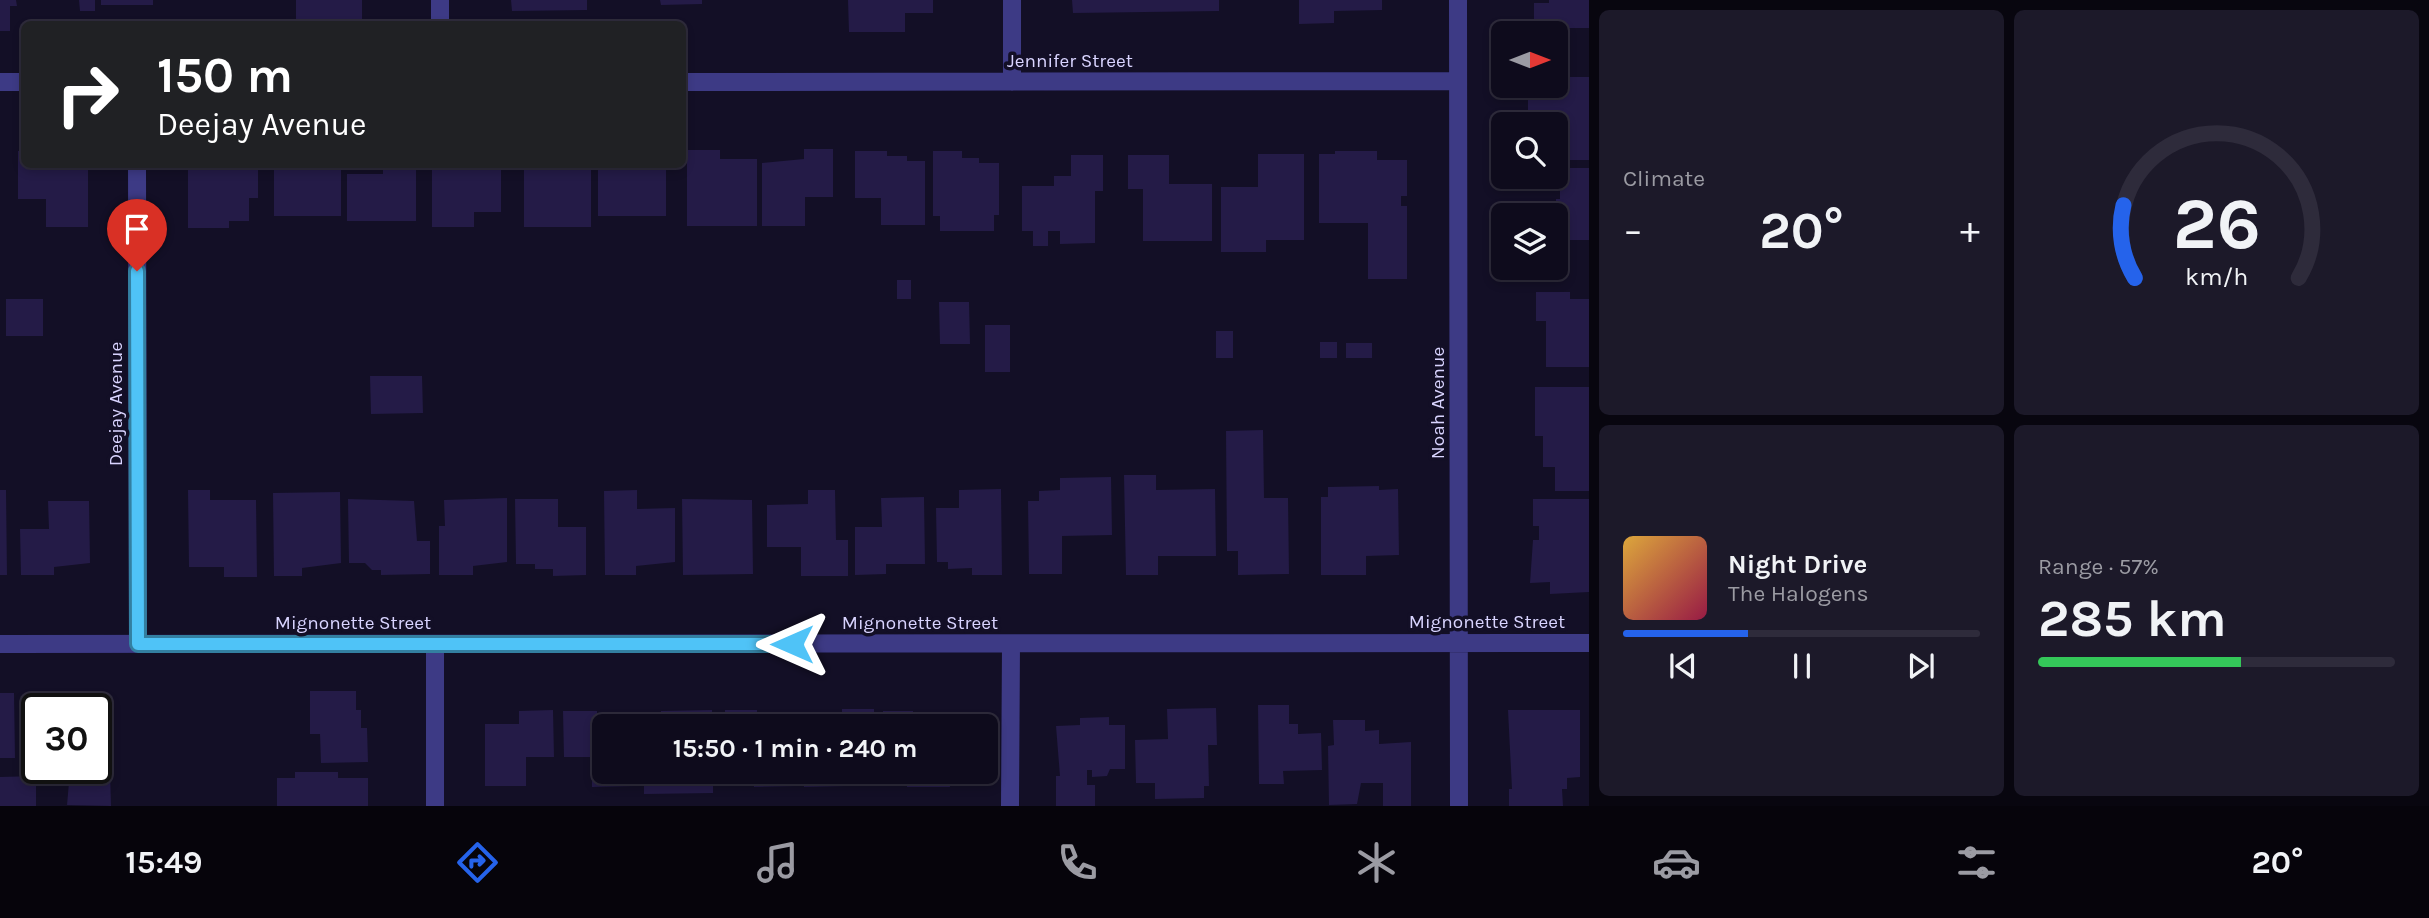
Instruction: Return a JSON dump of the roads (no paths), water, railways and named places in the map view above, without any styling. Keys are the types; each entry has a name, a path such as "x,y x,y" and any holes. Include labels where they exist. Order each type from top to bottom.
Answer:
{"street":[{"path":"440,0 440,21"},
{"path":"1012,0 1012,82"},
{"name":"Noah Avenue","path":"1458,0 1459,806"},
{"name":"Jennifer Street","path":"686,82 1458,81"},
{"path":"0,82 21,82"},
{"name":"Deejay Avenue","path":"137,168 138,644"},
{"name":"Mignonette Street","path":"0,644 1589,643"},
{"path":"435,644 435,806"},
{"path":"1010,806 1011,644"}]}
